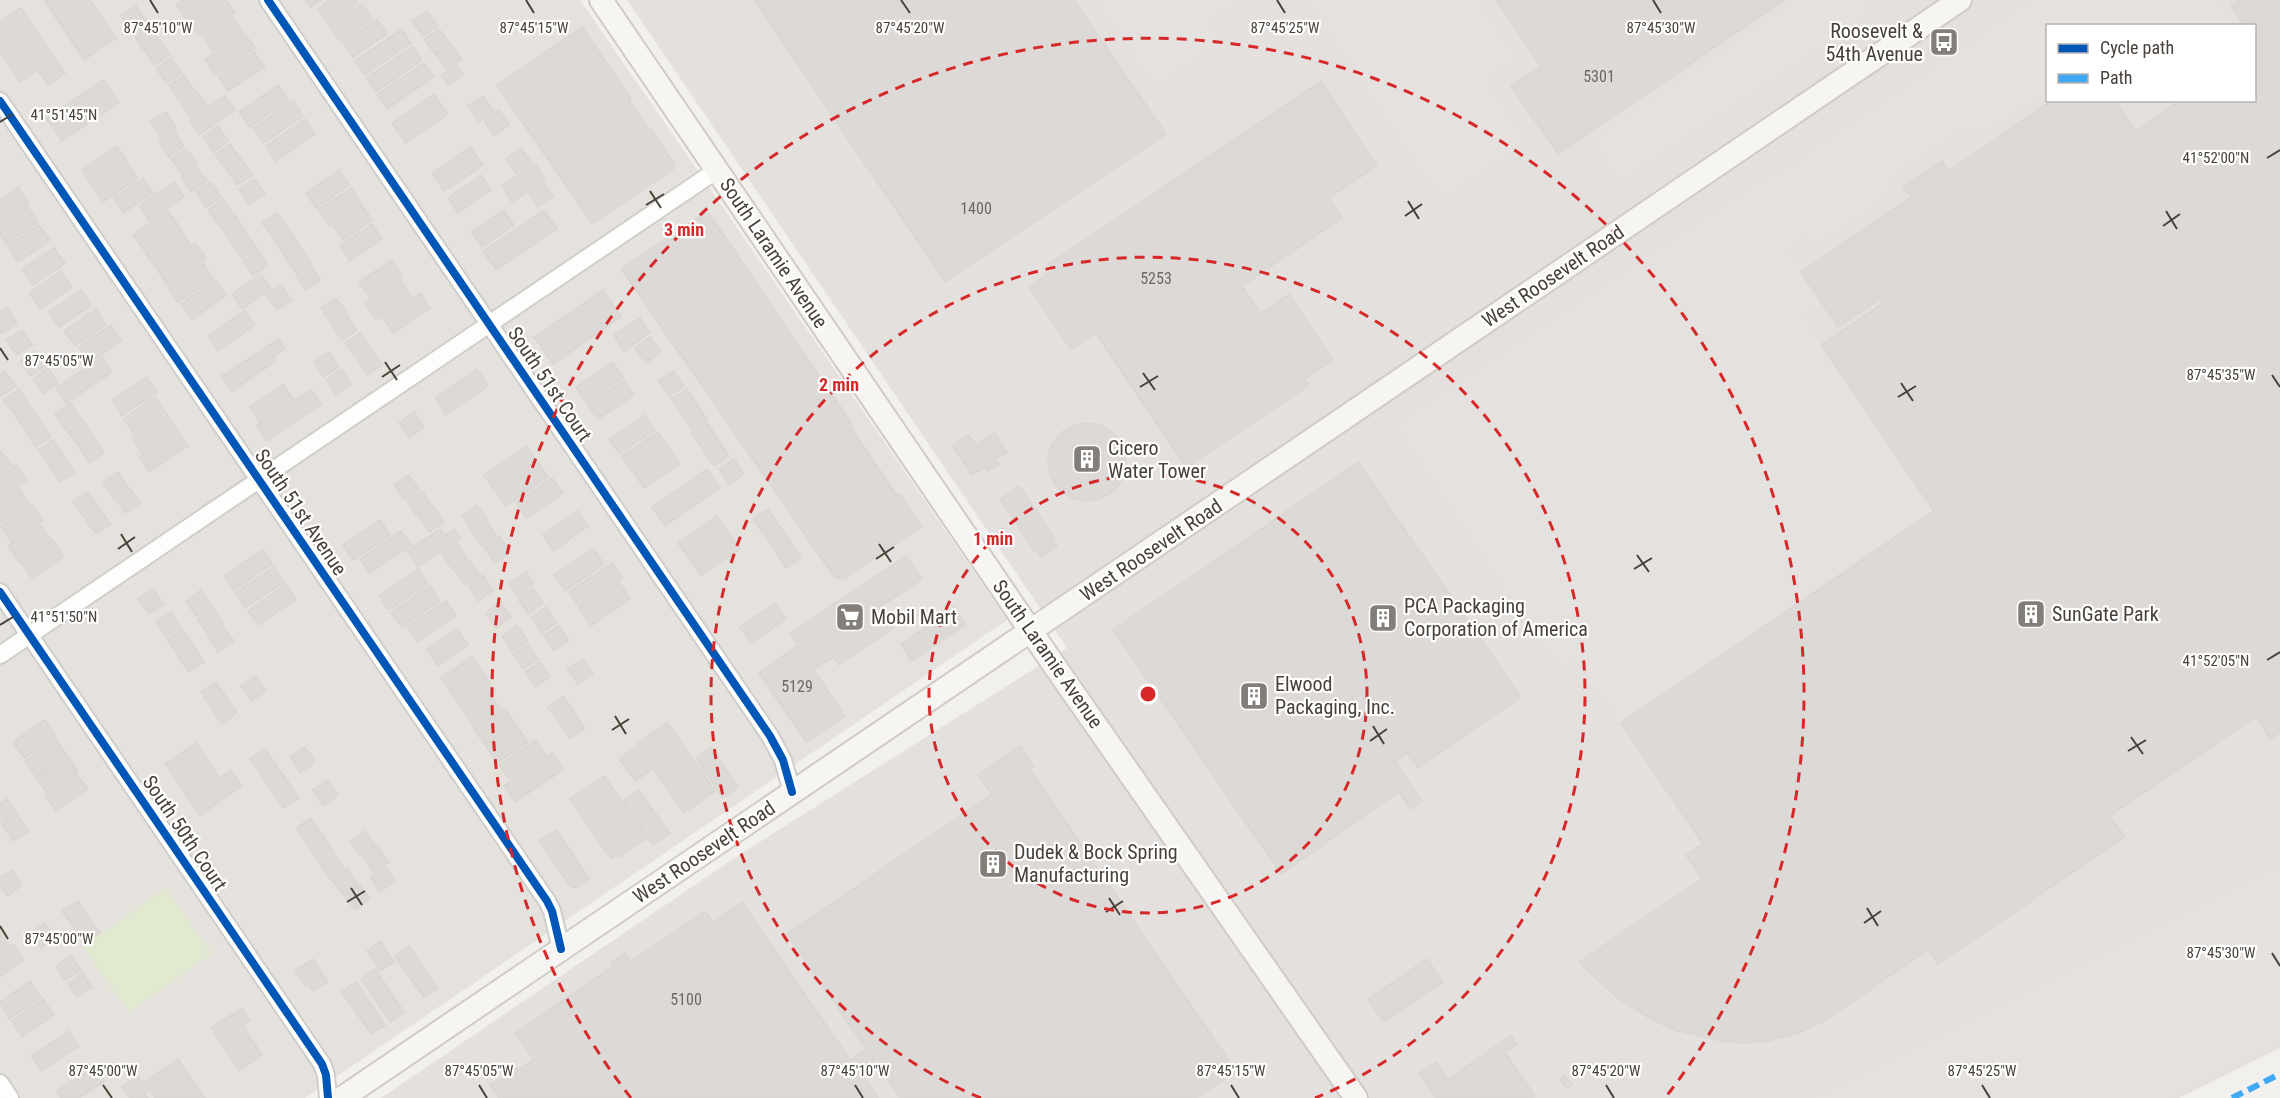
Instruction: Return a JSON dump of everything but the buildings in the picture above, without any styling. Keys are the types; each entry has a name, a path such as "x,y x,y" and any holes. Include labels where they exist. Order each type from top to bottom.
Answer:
{"main road":[{"name":"South Laramie Avenue","path":"601,0 1031,631 1356,1098"},
{"name":"West Roosevelt Road","path":"342,1098 1952,2"}],"street":[{"name":"South 51st Court","path":"268,0 770,736 783,760 792,792"},
{"name":"South 51st Avenue","path":"0,101 547,902 552,911 561,949"},
{"path":"0,655 717,170"},
{"name":"South 50th Court","path":"0,592 322,1064 326,1076 328,1098"},
{"path":"0,1083 10,1098"}],"shaded area":[{"path":"0,0 580,0 1007,620 305,1098 0,1098"},
{"path":"627,0 2280,0 2280,1048 2179,1098 381,1098 736,857 1067,648"},
{"path":"1097,0 1238,0 1206,23 1219,41 1155,86"},
{"path":"1306,0 1477,0 1516,57 1484,78 1526,141 1441,198"},
{"path":"1798,0 1862,0 1870,12 1621,181 1593,140"},
{"path":"2034,0 2219,0 2235,24 2046,24 2046,90 1983,133 1966,125 1885,180 1890,189 1885,193 1887,196 1814,247 1805,235 1789,246 1788,253 1820,300 1800,314 1934,511 1621,723 1574,657 1559,667 1396,426 1775,171 1780,173"},
{"path":"2280,865 2280,1042 2169,1098 1814,1098"}],"green space":[{"path":"166,888 212,954 129,1012 83,947"}],"marked path":[{"path":"2232,1098 2280,1074"}],"cycle path":[{"path":"268,0 770,736 783,760 792,792"},
{"path":"0,101 547,901 552,911 561,949"},
{"path":"0,592 322,1064 326,1075 328,1098"}],"place":[{"name":"Roosevelt & 54th Avenue","path":"1944,42"},
{"name":"Cicero Water Tower","path":"1087,459"},
{"name":"SunGate Park","path":"2031,614"},
{"name":"Mobil Mart","path":"850,617"},
{"name":"PCA Packaging Corporation of America","path":"1383,618"},
{"name":"Elwood Packaging, Inc.","path":"1254,696"},
{"name":"Dudek & Bock Spring Manufacturing","path":"993,864"}]}
